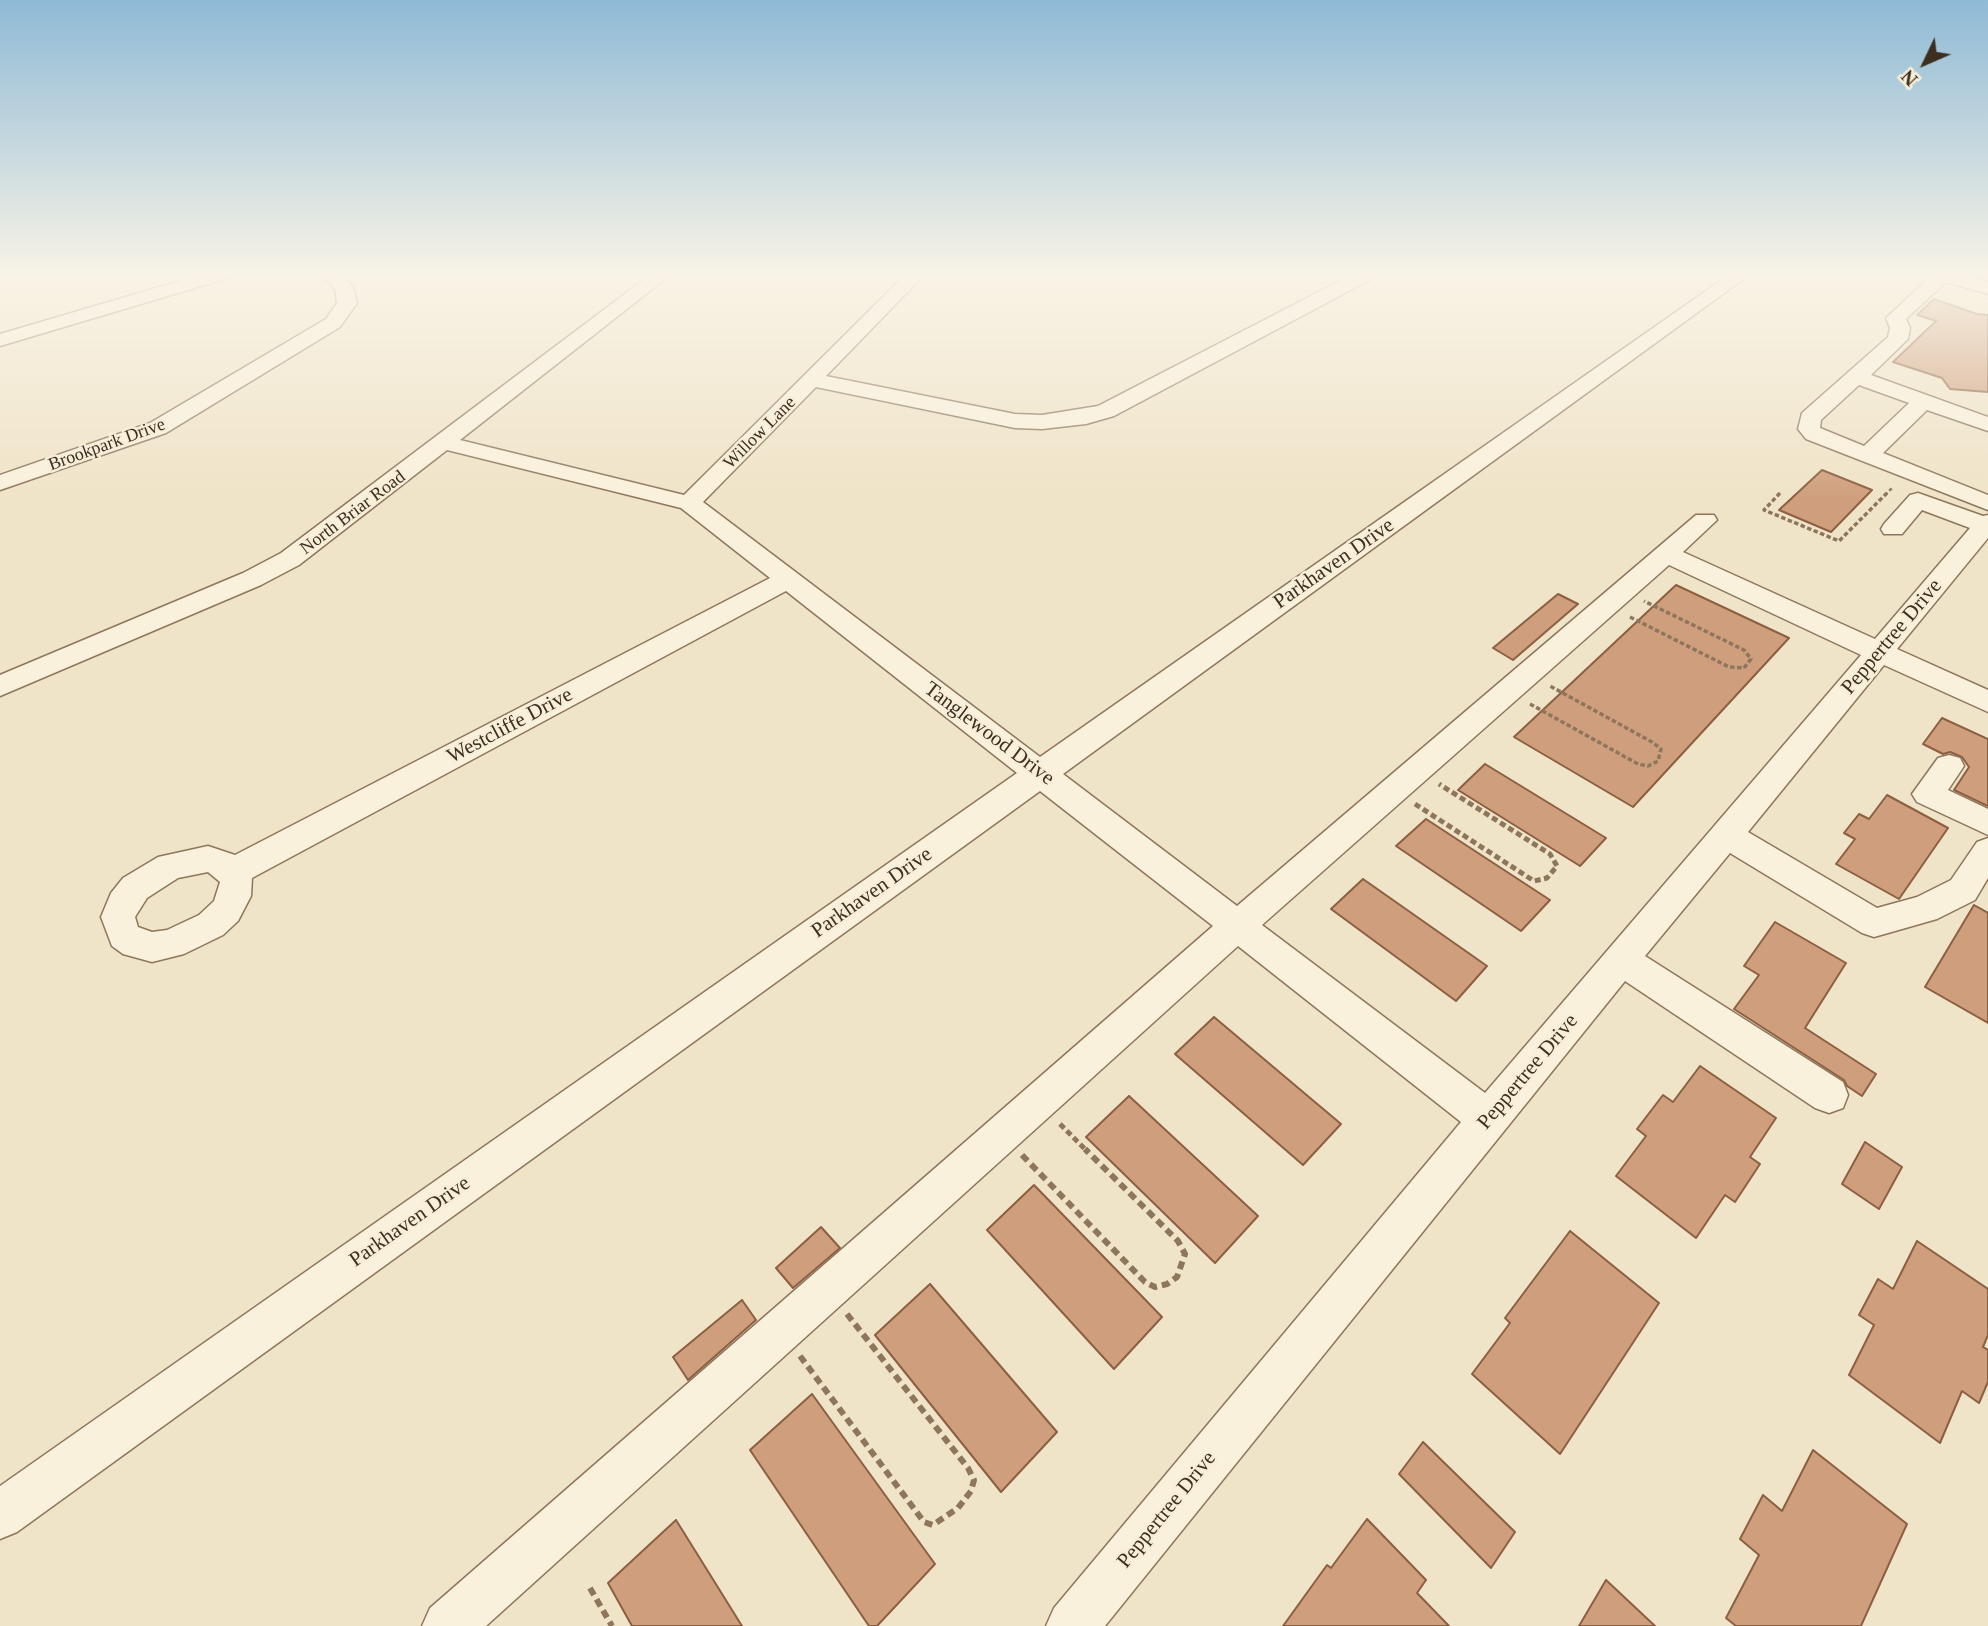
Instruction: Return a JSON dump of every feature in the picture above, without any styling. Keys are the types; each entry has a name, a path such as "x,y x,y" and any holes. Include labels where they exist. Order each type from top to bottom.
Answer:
{"street":[{"name":"Brookpark Drive","path":"0,483 159,428 293,348"},
{"name":"North Briar Road","path":"0,686 270,570 323,537 567,348"},
{"name":"Willow Lane","path":"689,503 844,348"},
{"path":"813,380 1014,421 1042,422 1086,417 1106,411 1226,348"},
{"name":"Parkhaven Drive","path":"0,1515 1637,348"},
{"path":"1888,348 1810,418 1809,429 1814,434 1867,456 1985,526"},
{"path":"1857,377 1988,424"},
{"path":"1867,456 1924,401"},
{"name":"Tanglewood Drive","path":"445,443 689,503 1488,1119"},
{"path":"1893,529 1918,500 1985,526"},
{"path":"448,1626 1237,926 1705,520"},
{"name":"Peppertree Drive","path":"1072,1626 1488,1119 1985,526"},
{"path":"1667,554 1988,702"},
{"name":"Westcliffe Drive","path":"233,872 787,580"},
{"path":"1949,766 1928,794 1988,823"},
{"path":"1727,835 1874,923 1924,909 1963,890 1984,868"},
{"path":"1622,960 1829,1095"}],"path":[{"path":"1780,493 1764,510 1839,541 1893,487"},
{"path":"1616,598 1744,650 1751,659 1744,668 1728,667 1616,598"},
{"path":"1518,682 1652,742 1661,749 1658,761 1648,766 1638,764 1518,682"},
{"path":"1405,780 1550,854 1557,866 1541,881 1527,877 1405,780"},
{"path":"1003,1133 1145,1282 1155,1287 1167,1284 1177,1277 1185,1254 1178,1241 1038,1102"},
{"path":"781,1330 924,1522 933,1525 958,1508 971,1491 974,1480 968,1468 827,1289"},
{"path":"590,1588 612,1626"}],"building":[{"path":"1908,348 1988,348 1988,392 1950,389 1942,378 1893,362"},
{"path":"1822,470 1872,490 1831,532 1779,510"},
{"path":"1676,585 1789,638 1633,807 1514,737"},
{"path":"1558,594 1578,604 1513,660 1493,648"},
{"path":"1942,718 1988,739 1988,806 1954,790 1969,767 1962,757 1950,752 1943,754 1923,744"},
{"path":"1485,764 1606,838 1580,866 1458,790"},
{"path":"1887,795 1948,828 1899,899 1836,864 1855,839 1844,833 1859,814 1869,819"},
{"path":"1426,819 1550,900 1521,931 1396,846"},
{"path":"1363,879 1487,966 1456,1001 1331,909"},
{"path":"1974,905 1988,913 1988,1023 1925,987"},
{"path":"1775,922 1846,963 1805,1028 1876,1074 1862,1096 1847,1086 1844,1080 1734,1009 1759,975 1744,966"},
{"path":"1214,1017 1341,1124 1303,1165 1175,1054"},
{"path":"1700,1066 1776,1118 1750,1157 1760,1164 1735,1202 1725,1195 1696,1238 1616,1176 1646,1136 1637,1129 1663,1095 1673,1102"},
{"path":"1129,1096 1258,1216 1215,1263 1086,1137"},
{"path":"1865,1142 1902,1167 1879,1209 1842,1184"},
{"path":"1034,1185 1162,1317 1114,1369 987,1230"},
{"path":"821,1227 840,1248 793,1288 776,1268"},
{"path":"1570,1231 1659,1303 1560,1454 1472,1374 1510,1323 1505,1318"},
{"path":"1917,1241 1988,1289 1988,1335 1983,1347 1988,1350 1988,1382 1979,1403 1962,1391 1940,1443 1849,1375 1874,1325 1859,1315 1878,1279 1893,1289"},
{"path":"930,1284 1057,1432 1001,1492 875,1335"},
{"path":"742,1300 756,1320 688,1380 673,1357"},
{"path":"812,1394 935,1564 877,1626 869,1626 750,1450"},
{"path":"1423,1442 1515,1532 1491,1568 1399,1474"},
{"path":"1813,1450 1907,1524 1861,1626 1736,1626 1726,1618 1759,1555 1740,1539 1763,1495 1782,1511"},
{"path":"1367,1519 1426,1580 1417,1593 1449,1626 1283,1626 1327,1565 1331,1568"},
{"path":"676,1520 742,1626 632,1626 608,1583"},
{"path":"1606,1580 1655,1626 1579,1626"}]}
